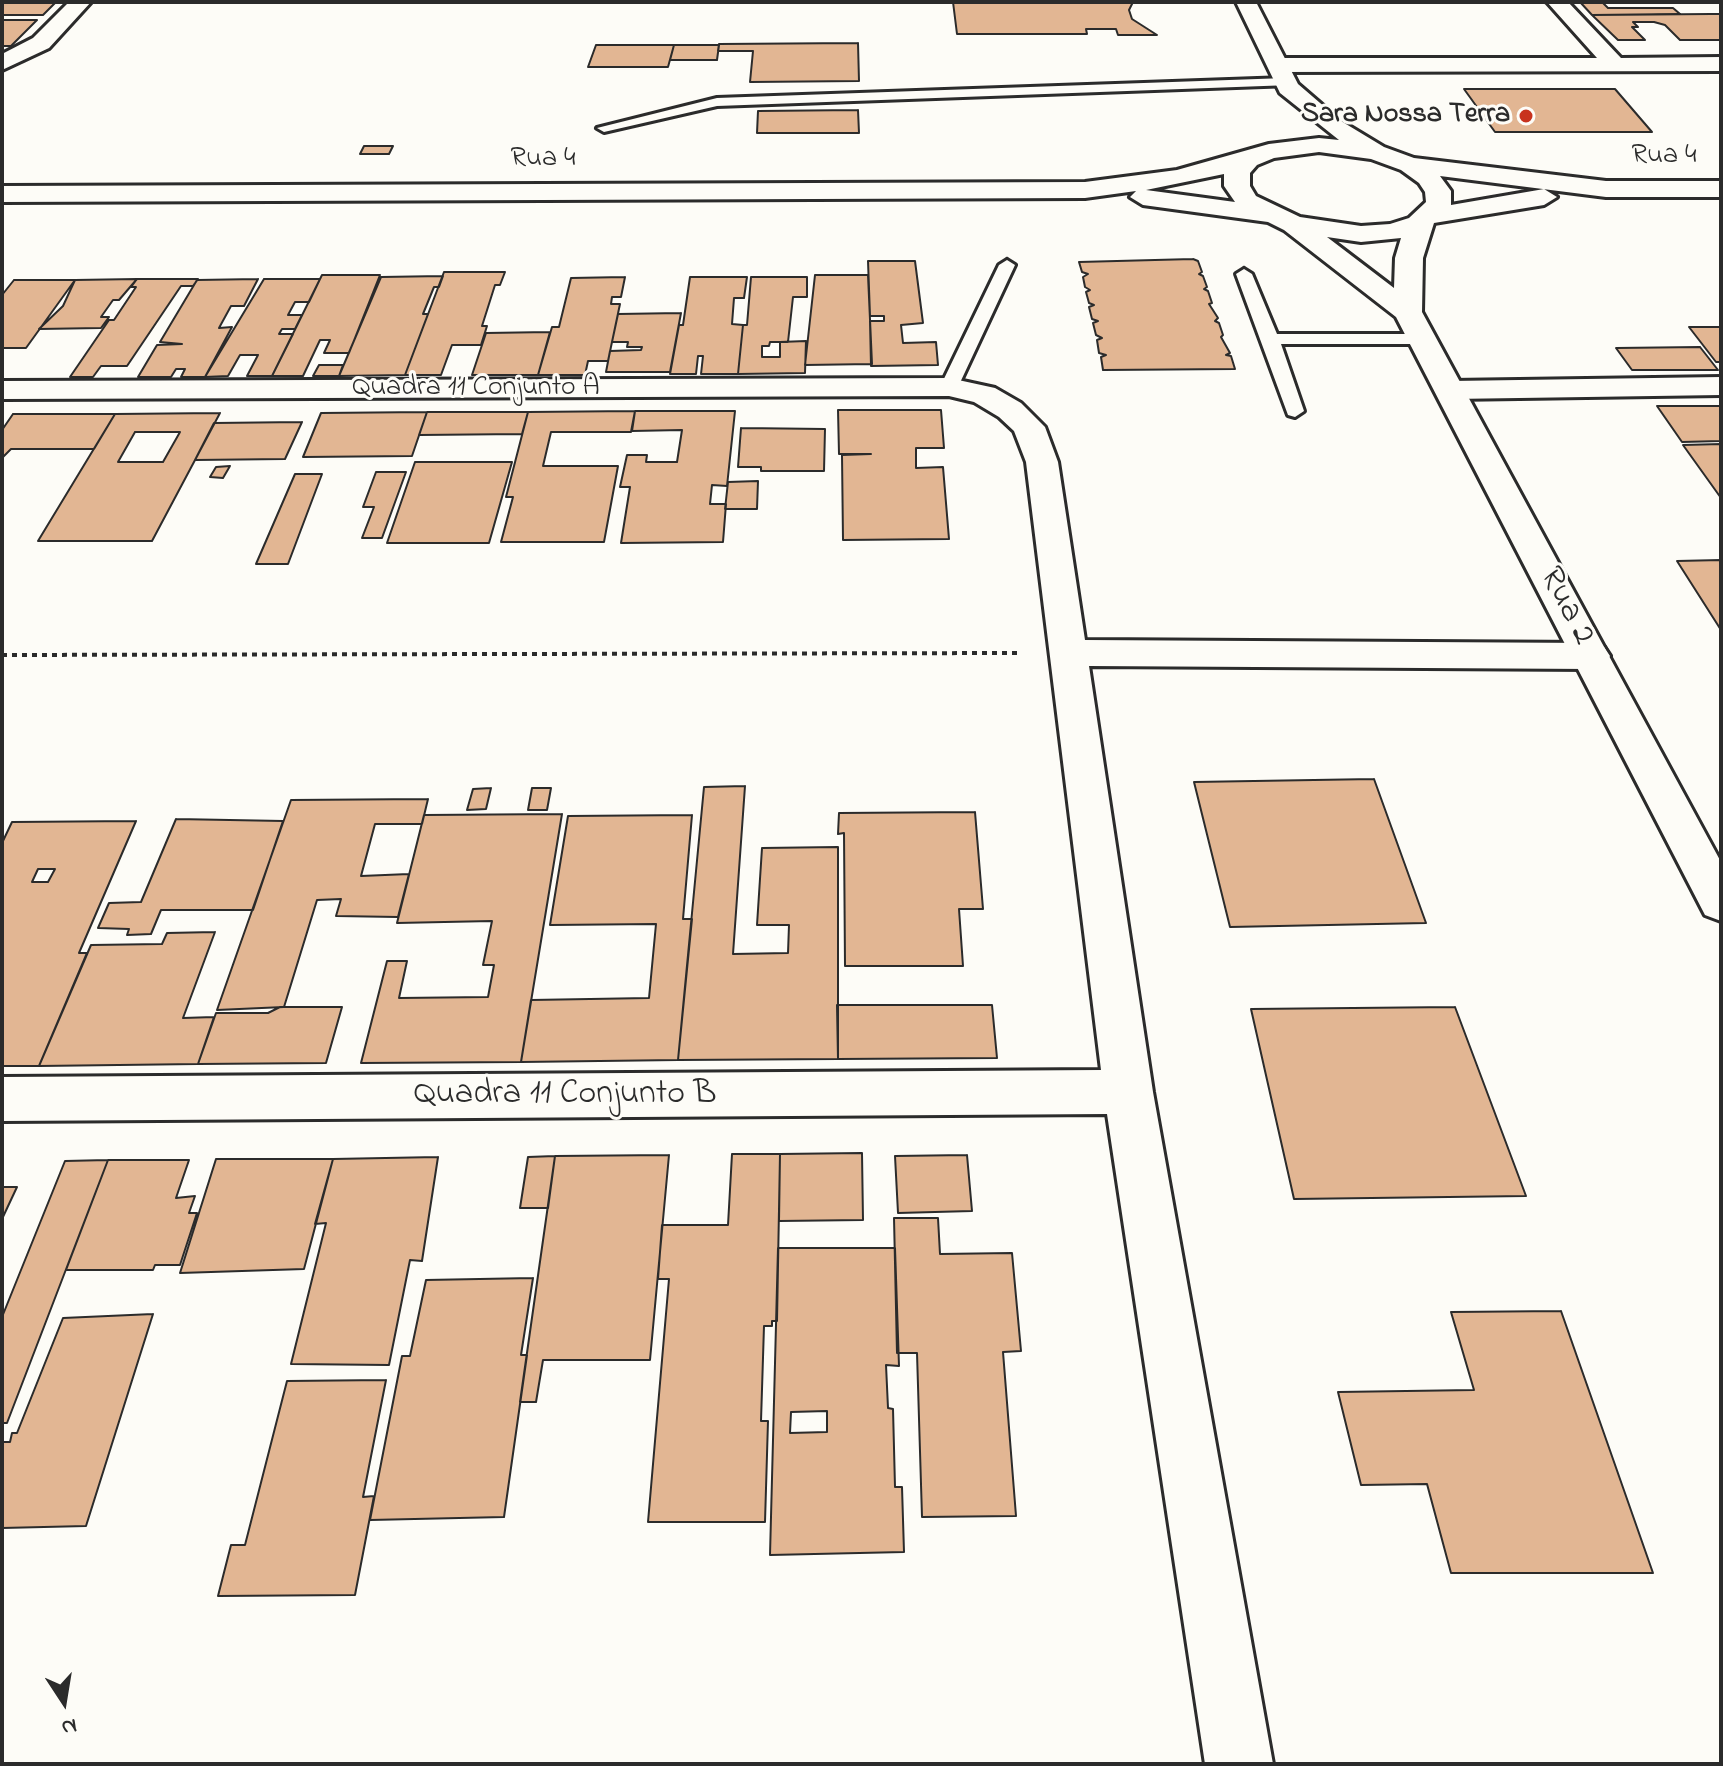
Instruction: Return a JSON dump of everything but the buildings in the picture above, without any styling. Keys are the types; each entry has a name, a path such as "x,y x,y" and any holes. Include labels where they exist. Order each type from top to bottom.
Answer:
{"street":[{"path":"2,63 41,43 81,2"},
{"path":"1246,2 1284,79 1333,126 1375,152 1410,165 1606,189"},
{"path":"1557,2 1615,64"},
{"path":"1284,79 1615,64 1721,64"},
{"path":"1284,79 1284,118 1258,156 1237,172 1237,186 1247,201 1267,214 1293,224 1361,234 1393,232 1424,220 1606,189"},
{"path":"1085,190 1177,178 1258,156 1319,145 1375,152"},
{"path":"1410,165 1428,178 1438,191 1439,204 1424,220 1409,258 1415,326"},
{"name":"Rua 4","path":"1606,189 1721,189"},
{"path":"1085,190 1267,214"},
{"name":"Rua 4","path":"2,194 1085,190"},
{"path":"1293,224 1415,326"},
{"name":"Rua 2","path":"1415,326 1452,390 1721,903"},
{"path":"1452,390 1721,386"},
{"name":"Quadra 11 Conjunto A","path":"2,390 949,387 984,395 1010,410 1029,427 1042,462 1128,1092 1239,1764"},
{"path":"1070,653 1591,656"},
{"name":"Quadra 11 Conjunto B","path":"2,1099 1128,1092"}],"lane":[{"path":"604,128 717,102 1284,79"},
{"path":"949,387 1007,265"},
{"path":"1244,274 1295,411"},
{"path":"1270,339 1415,326"}],"path":[{"path":"2,655 1070,653"}],"place":[{"name":"Sara Nossa Terra","path":"1526,116"}]}
